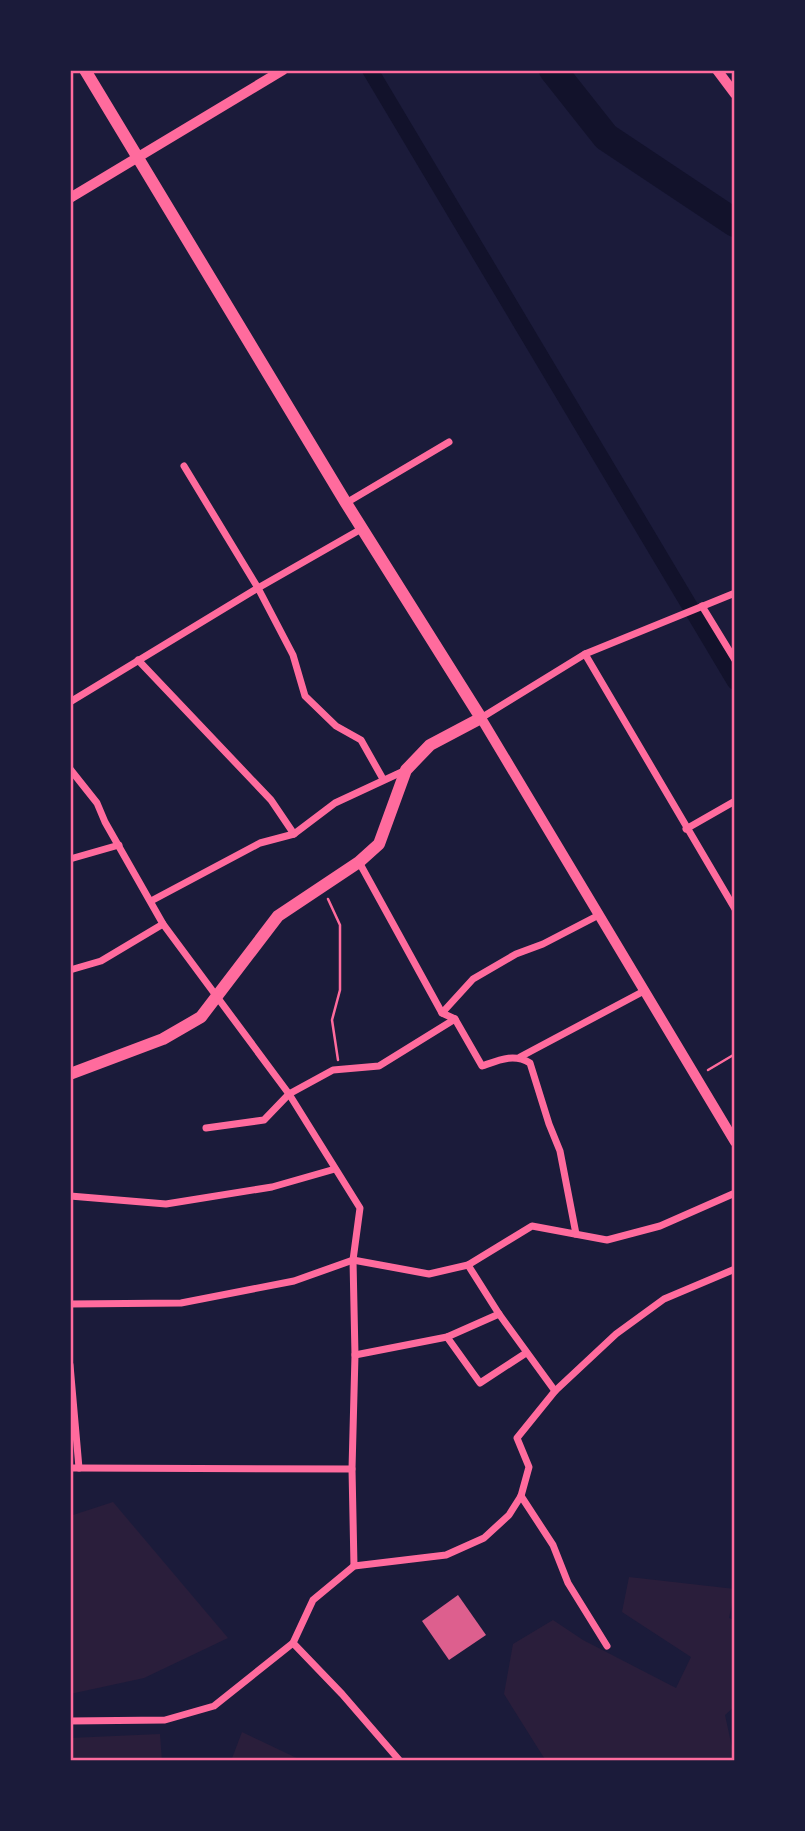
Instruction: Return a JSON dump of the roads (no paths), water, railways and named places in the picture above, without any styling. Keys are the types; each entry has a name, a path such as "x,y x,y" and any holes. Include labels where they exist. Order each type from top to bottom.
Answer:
{"main road":[{"path":"70,1074 163,1039 201,1017 278,916 359,862 379,844 406,770 430,745 481,718 346,503 85,70"}],"street":[{"path":"70,198 283,70"},
{"path":"717,70 735,94"},
{"path":"346,503 449,442"},
{"path":"184,466 258,588 293,655 305,696 336,726 360,740 383,779"},
{"path":"70,702 363,528"},
{"path":"735,593 585,654 481,718 597,916 735,1142"},
{"path":"699,607 735,660"},
{"path":"585,654 735,909"},
{"path":"138,660 271,800 294,834"},
{"path":"70,769 97,803 163,924 289,1094 360,1208 353,1260 354,1566"},
{"path":"150,901 260,843 294,834 335,803 406,770"},
{"path":"686,829 735,801"},
{"path":"70,859 119,845"},
{"path":"359,862 442,1013 455,1019 482,1066 520,1057 644,991"},
{"path":"442,1013 473,979 516,954 543,944 597,916"},
{"path":"70,970 101,961 163,924"},
{"path":"206,1128 264,1120 289,1094 332,1070 379,1066 455,1019"},
{"path":"520,1057 530,1063 560,1152 576,1234"},
{"path":"70,1196 166,1205 272,1187 335,1169"},
{"path":"70,1304 181,1303 294,1281 353,1260 429,1274 468,1265 532,1226 607,1240 660,1226 735,1193"},
{"path":"468,1265 499,1314 555,1391"},
{"path":"70,1721 164,1720 214,1706 293,1643 313,1600 354,1566 446,1555 484,1538 509,1516 520,1496 529,1467 517,1438 555,1391 616,1334 664,1299 735,1269"},
{"path":"355,1355 447,1337 499,1314"},
{"path":"447,1337 480,1383 526,1353"},
{"path":"70,1365 74,1468 352,1469"},
{"path":"520,1496 554,1545 568,1583 607,1646"},
{"path":"293,1643 400,1761"}],"waterway":[{"path":"370,70 735,682"},
{"path":"553,70 606,137 735,223"}]}
